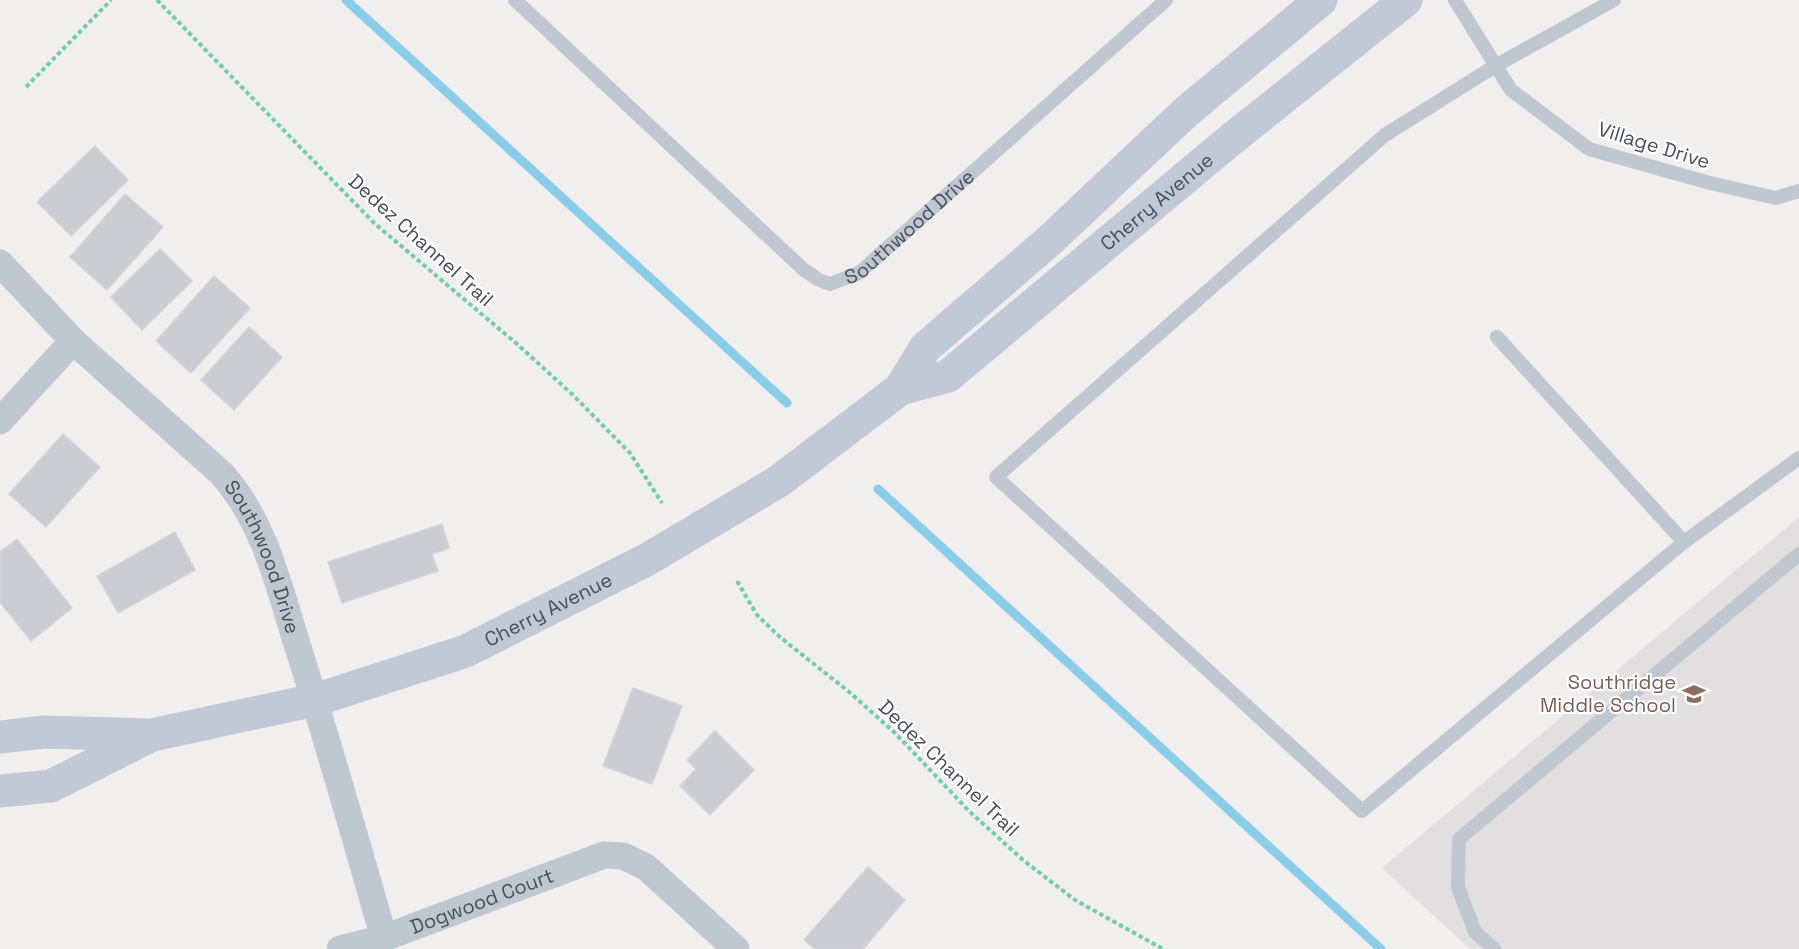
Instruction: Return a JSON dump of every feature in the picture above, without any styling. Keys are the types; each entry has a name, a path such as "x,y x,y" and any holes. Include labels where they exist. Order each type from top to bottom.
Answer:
{"main road":[{"name":"Cherry Avenue","path":"0,737 44,732 152,735 315,700 466,651 648,559 778,481 900,389 925,348 1049,241 1187,111 1322,0"},
{"name":"Cherry Avenue","path":"900,389 948,376 1228,142 1406,0"},
{"name":"Cherry Avenue","path":"0,791 51,786 152,735"}],"street":[{"name":"Southwood Drive","path":"0,263 73,341 222,474 234,488 262,536 315,700 384,938"},
{"path":"0,421 73,341"},
{"name":"Dogwood Court","path":"340,949 384,938 604,855 623,856 646,867 736,949"}],"lane":[{"name":"Southwood Drive","path":"515,0 804,270 819,280 831,284 859,273 1166,0"},
{"name":"Village Drive","path":"1455,0 1511,90 1589,149 1710,183 1776,198 1799,191"},
{"path":"1614,0 1495,66 1385,135 996,477 1362,811 1684,542 1799,458"},
{"path":"1497,337 1684,542"},
{"path":"1494,949 1475,932 1458,887 1459,839 1799,554"}],"path":[{"path":"26,87 111,0"},
{"name":"Dedez Channel Trail","path":"157,0 374,223 573,394 630,453 662,503"},
{"name":"Dedez Channel Trail","path":"737,581 757,615 781,639 848,691 895,733 970,812 1023,860 1075,900 1163,949"}],"shaded area":[{"name":"Southridge Middle School","path":"1799,517 1799,949 1470,949 1382,868"}],"building":[{"path":"95,146 128,180 71,236 37,202"},
{"path":"125,194 163,227 107,290 70,257"},
{"path":"160,249 192,281 142,330 111,297"},
{"path":"214,276 250,308 191,373 156,341"},
{"path":"249,327 282,357 234,410 201,380"},
{"path":"63,434 100,467 46,527 9,494"},
{"path":"442,524 449,548 432,554 438,571 342,603 328,562"},
{"path":"175,532 195,570 118,613 97,576"},
{"path":"17,539 72,608 31,641 0,602 0,552"},
{"path":"633,688 682,706 652,784 603,766"},
{"path":"715,731 754,770 710,815 680,786 696,769 687,760"},
{"path":"868,867 905,900 863,949 815,949 804,940"}],"waterway":[{"path":"346,0 787,403"},
{"path":"878,489 1381,949"}],"place":[{"name":"Southridge Middle School","path":"1694,694"}]}
